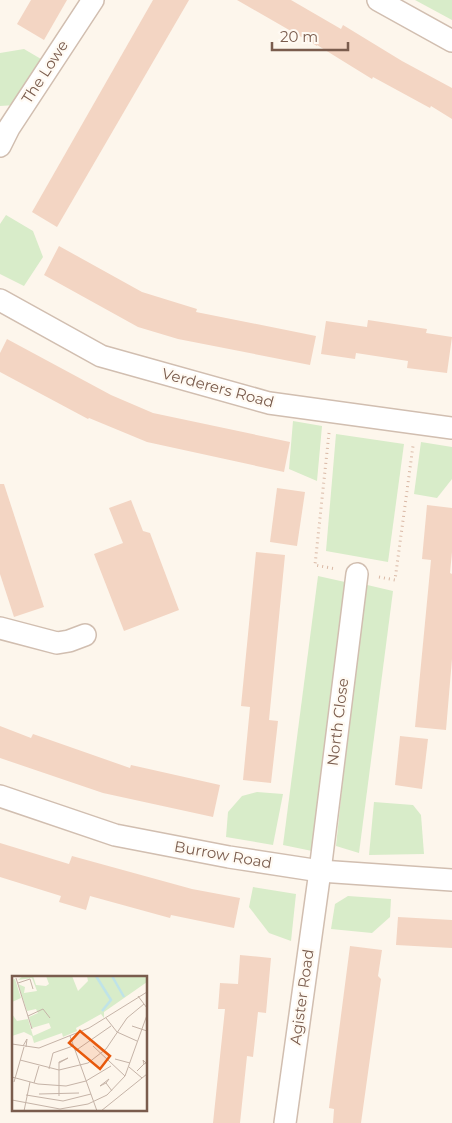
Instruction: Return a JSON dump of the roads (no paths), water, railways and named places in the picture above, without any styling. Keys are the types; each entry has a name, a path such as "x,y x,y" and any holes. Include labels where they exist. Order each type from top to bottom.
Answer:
{"street":[{"name":"The Lowe","path":"3,132 93,0"},
{"path":"378,0 452,40"},
{"name":"Verderers Road","path":"0,300 101,356 269,403 452,428"},
{"name":"North Close","path":"320,871 357,574"},
{"path":"0,628 57,643 85,635"},
{"name":"Burrow Road","path":"0,796 116,835 229,857 320,871 452,880"},
{"name":"Agister Road","path":"285,1123 320,871"}]}
